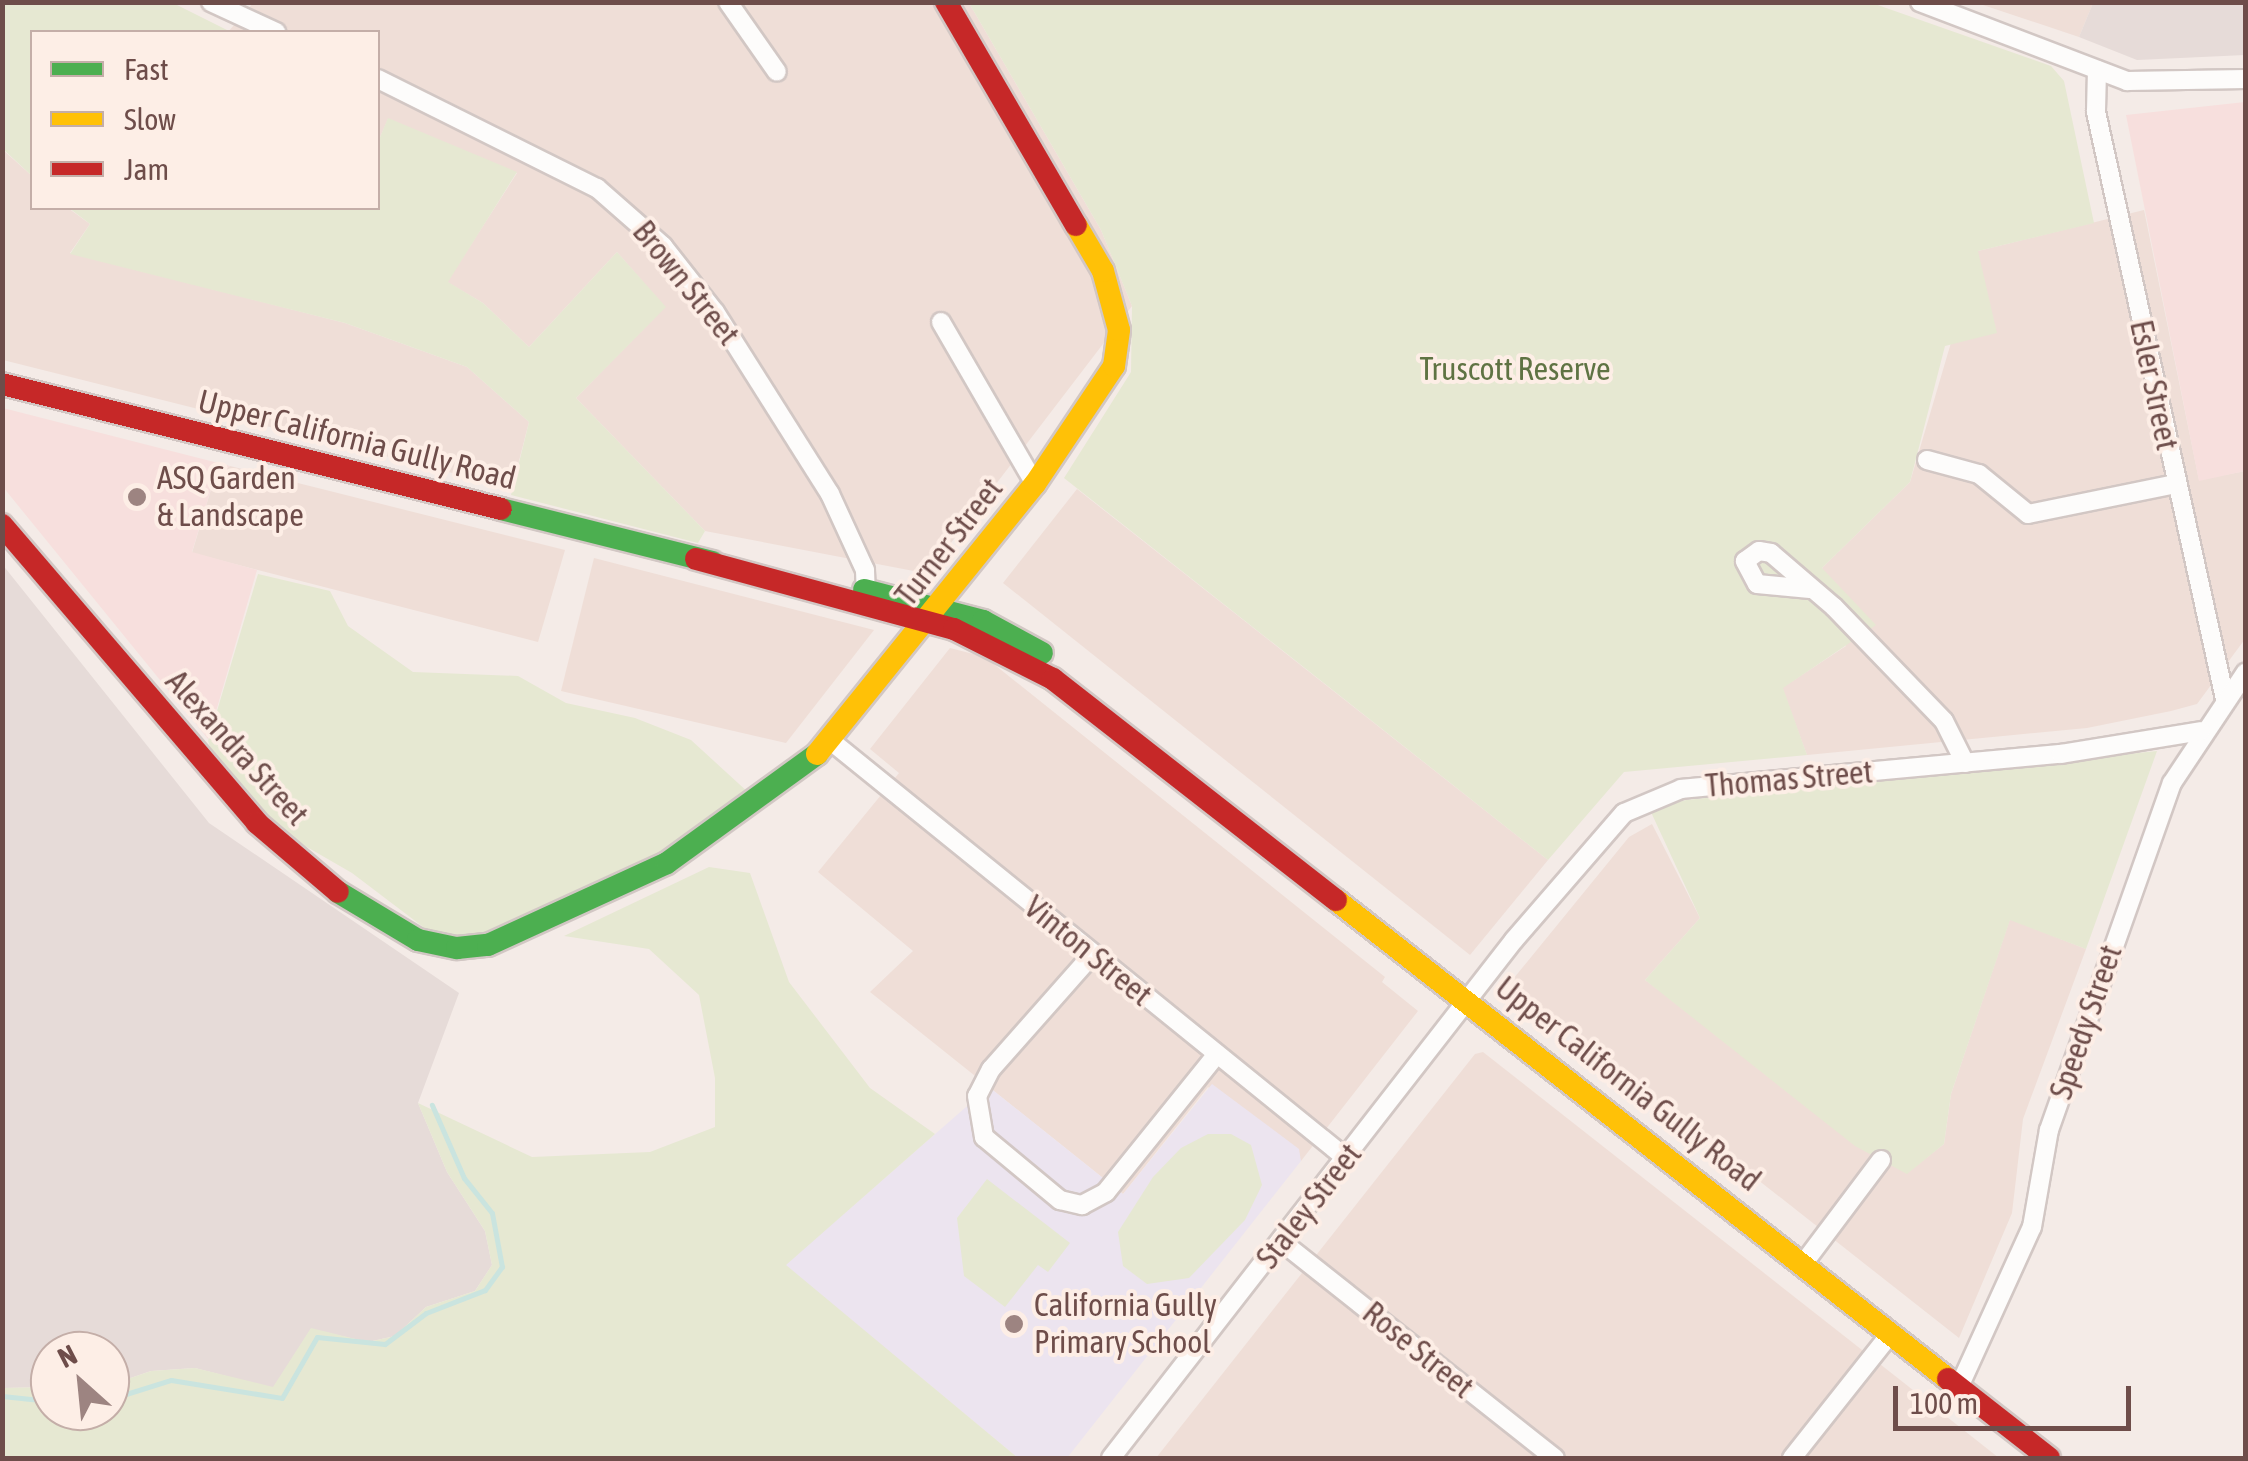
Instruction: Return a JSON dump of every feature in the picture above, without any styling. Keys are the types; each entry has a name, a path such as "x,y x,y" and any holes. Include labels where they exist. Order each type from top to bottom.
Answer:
{"street":[{"path":"211,2 272,30"},
{"path":"728,2 777,72"},
{"name":"Turner Street","path":"470,949 667,863 791,778 831,742 1035,484 1114,366 1116,310 1104,271 946,2"},
{"path":"1920,2 2097,70 2154,85 2246,80"},
{"name":"Esler Street","path":"2097,70 2096,112 2225,698"},
{"name":"Brown Street","path":"380,80 597,188 663,246 716,312 830,494 858,550 866,598"},
{"path":"940,322 1035,484"},
{"name":"Upper California Gully Road","path":"2,384 696,559 994,626 1051,659 1166,761 2048,1458"},
{"path":"1926,460 1979,474 2028,514 2175,484"},
{"name":"Alexandra Street","path":"2,525 280,846 344,896 418,940 470,949"},
{"path":"1810,589 1934,708 1965,763"},
{"name":"Speedy Street","path":"1959,1387 2032,1227 2059,1098 2158,818 2200,732 2246,672"},
{"name":"Thomas Street","path":"1469,1000 1595,841 1649,799 1681,789 1965,763 2200,732"},
{"name":"Vinton Street","path":"831,742 1346,1158"},
{"path":"1092,955 991,1070 977,1096 984,1137 1060,1200 1082,1206 1106,1192 1217,1054"},
{"name":"Staley Street","path":"1110,1458 1469,1000"},
{"path":"1803,1264 1882,1160"},
{"name":"Rose Street","path":"1282,1242 1555,1458"},
{"path":"1792,1458 1891,1333"}],"shaded area":[{"path":"254,2 969,3 1101,230 1132,306 944,552 919,572 705,531 576,398 665,307 617,252 529,347 483,303 447,282 517,173 388,119 380,137 380,30 230,30"},
{"path":"1977,3 2093,3 2079,37"},
{"path":"2093,3 2245,3 2245,55 2137,60 2079,37"},
{"path":"2245,102 2245,471 2199,481 2126,115"},
{"path":"2,149 30,174 30,210 71,210 90,224 70,253 345,323 467,367 529,422 512,488 3,360"},
{"path":"2144,210 2199,480 2245,471 2245,639 2197,704 2171,711 2087,728 1807,755 1782,688 1846,646 1822,568 1910,482 1978,251"},
{"path":"3,408 230,466 215,476 192,552 257,570 208,739 3,487"},
{"path":"230,466 565,550 538,642 192,553 215,476"},
{"path":"1077,489 1548,860 1470,955 1003,583"},
{"path":"594,558 874,630 786,743 561,691"},
{"path":"2,564 209,823 459,993 418,1103 447,1172 485,1231 492,1265 475,1291 426,1307 395,1336 368,1342 311,1329 273,1388 195,1368 151,1371 130,1378 130,1331 30,1331 30,1387 3,1388"},
{"path":"950,648 985,657 1385,977 1382,982 1418,1011 1301,1161 1208,1087 1123,1194 870,992 913,951 818,872 899,773 870,749"},
{"path":"1652,824 1700,918 1645,980 1907,1173 1944,1144 1951,1094 2010,919 2086,949 2023,1119 2012,1213 1959,1338 1509,984 1629,837"},
{"path":"1483,1052 1999,1458 1156,1458 1475,1054"},
{"name":"California Gully Primary School","path":"1212,1084 1299,1149 1301,1161 1067,1458 1018,1458 785,1265 989,1087 1123,1194"}],"green space":[{"path":"3,2 173,3 227,30 30,30 30,174 3,149"},
{"name":"Truscott Reserve","path":"969,3 1872,3 2051,66 2064,81 2094,223 1978,251 1997,333 1945,346 1910,482 1822,568 1876,625 1783,688 1807,755 1624,772 1548,860 1064,478 1131,372 1132,306 1101,230"},
{"path":"388,118 517,172 448,282 483,303 529,347 617,252 666,307 576,398 705,531 698,543 511,495 529,422 467,367 345,323 70,254 90,224 72,210 380,210 380,137"},
{"path":"258,574 330,591 348,626 413,672 518,676 566,703 635,718 691,740 750,794 652,861 473,940 435,936 352,873 274,828 212,753 208,741"},
{"path":"2157,751 2086,949 2010,920 1951,1094 1944,1144 1907,1174 1855,1146 1645,980 1700,918 1650,810 1686,800"},
{"path":"709,867 750,873 789,982 870,1088 935,1134 786,1265 1018,1458 3,1458 3,1388 30,1387 30,1431 130,1431 130,1378 151,1371 195,1368 273,1387 311,1328 368,1342 395,1336 426,1307 475,1291 492,1265 485,1231 447,1172 418,1103 532,1157 650,1152 715,1127 715,1078 699,995 649,949 564,936"},
{"path":"1208,1134 1231,1134 1251,1145 1262,1185 1245,1220 1189,1278 1147,1284 1123,1266 1118,1232 1153,1177 1181,1148"},
{"path":"987,1179 1070,1243 1048,1272 1038,1265 1005,1307 964,1276 957,1218"}],"waterway":[{"path":"130,1393 171,1380 282,1398 317,1337 385,1344 426,1313 485,1290 502,1267 492,1213 464,1178 432,1105"},
{"path":"2,1396 30,1399"}],"traffic: fast":[{"path":"501,509 712,562"},
{"path":"864,590 983,621 1042,653"},
{"path":"338,892 418,940 457,948 488,945 667,863 817,754"}],"traffic: slow":[{"path":"817,754 1035,484 1114,366 1119,330 1103,271 1076,225"},
{"path":"1336,900 1948,1379"}],"traffic: jam":[{"path":"946,2 1076,225"},
{"path":"2,384 501,509"},
{"path":"2,525 257,823 338,892"},
{"path":"696,559 954,629 1053,679 1336,900"},
{"path":"1948,1379 2049,1458"}],"place":[{"name":"ASQ Garden & Landscape","path":"137,497"},
{"name":"California Gully Primary School","path":"1014,1324"}]}
